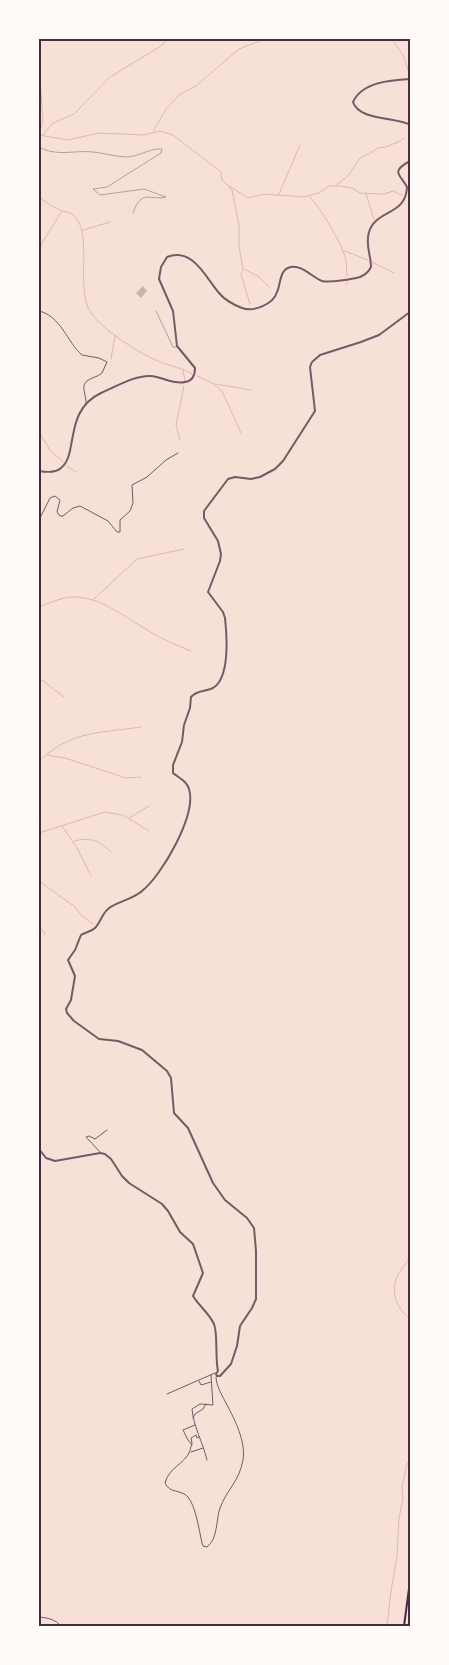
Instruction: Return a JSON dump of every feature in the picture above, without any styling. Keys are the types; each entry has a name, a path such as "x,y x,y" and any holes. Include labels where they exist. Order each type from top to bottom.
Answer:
{"main road":[{"path":"404,1626 410,1581"}],"street":[{"path":"410,79 381,82 359,94 353,102 357,108 372,116 384,120 402,122 410,126"},
{"path":"39,471 58,470 66,462 75,422 85,405 99,394 144,377 155,377 182,383 190,381 194,376 195,368 178,346 174,311 159,279 161,267 168,256 178,254 190,259 200,268 224,298 237,306 250,309 267,303 275,296 281,277 290,267 298,268 325,281 361,277 371,267 367,250 370,228 376,220 400,207 405,200 407,187 398,173 402,166 410,161"},
{"path":"39,311 56,322 82,355 99,358 107,362 102,373 86,381 84,384 85,405"},
{"path":"217,1373 220,1376 231,1364 238,1346 240,1326 256,1301 254,1228 247,1218 225,1200 213,1183 188,1128 174,1114 171,1078 167,1071 142,1050 118,1041 99,1038 74,1021 67,1013 75,979 68,960 75,950 81,935 95,928 106,910 135,897 144,890 175,848 188,811 191,796 189,787 186,782 173,773 173,765 182,742 191,696 196,692 214,687 222,678 225,668 226,618 208,592 221,554 218,541 204,518 204,511 228,479 235,477 251,479 260,477 275,469 282,461 315,411 310,367 315,358 378,334 410,312"},
{"path":"39,520 50,498 55,496 60,500 58,515 64,516 73,508 80,506 108,521 120,532 120,520 130,511 133,503 132,485 147,477 166,460 178,453"},
{"path":"100,1153 86,1137 89,1136 95,1139 107,1130"},
{"path":"39,1149 46,1158 55,1162 100,1153 106,1154 129,1183 162,1204 180,1232 193,1244 203,1273 193,1297 207,1313 214,1326 216,1380 240,1436 244,1453 240,1475 220,1507 214,1538 207,1547 202,1543 196,1518 188,1497 171,1490 165,1483 170,1472 190,1451 192,1445 191,1438 196,1435 197,1438 200,1436"},
{"path":"167,1394 211,1375 221,1373"},
{"path":"207,1460 192,1409 200,1404 213,1405 211,1375"},
{"path":"199,1381 201,1385 211,1381"},
{"path":"194,1418 194,1414 203,1409 206,1404"},
{"path":"192,1445 183,1430 196,1425"},
{"path":"190,1451 204,1448"},
{"path":"39,1617 48,1618 61,1626"}],"lane":[{"path":"39,147 51,153 92,152 120,157 139,155 156,149 162,149 161,153 140,164 108,187 93,189 94,192 100,195 144,189 166,196 164,198 144,197 137,202 133,213"},
{"path":"156,311 173,346 178,346"}],"building":[{"path":"143,286 147,291 141,298 136,293"}],"waterway":[{"path":"39,53 40,39"},
{"path":"43,135 53,123 74,114 110,77 161,46 168,39"},
{"path":"154,130 166,109 179,95 196,86 239,49 265,39"},
{"path":"392,39 403,55 409,73"},
{"path":"39,65 43,121 39,133"},
{"path":"39,135 68,140 99,133 143,135 160,131 173,135 221,172 222,180 226,184 248,198 264,194 304,197 319,193 329,186 352,188 360,193 384,194 393,191 402,195"},
{"path":"335,186 348,176 360,158 378,148 386,147 404,138"},
{"path":"279,194 300,145"},
{"path":"229,187 232,190 239,225 239,245 243,271 241,274 250,304"},
{"path":"366,194 374,219"},
{"path":"39,197 50,205 69,212 79,222 84,246 84,289 86,302 97,320 113,334 143,354 192,374"},
{"path":"310,197 336,236 344,253 347,276"},
{"path":"39,249 61,212"},
{"path":"83,230 110,222"},
{"path":"342,250 368,260"},
{"path":"372,262 394,273"},
{"path":"244,269 259,277 269,287"},
{"path":"111,359 115,335"},
{"path":"183,370 185,381"},
{"path":"197,376 212,383 222,391 241,433"},
{"path":"215,384 251,390"},
{"path":"180,440 176,425 184,386"},
{"path":"39,432 50,450 63,462"},
{"path":"67,466 76,472"},
{"path":"93,600 137,559 184,549"},
{"path":"39,607 72,597 93,600 159,637 191,651"},
{"path":"39,678 64,697"},
{"path":"39,761 57,747 73,739 92,734 141,727"},
{"path":"47,755 65,758 126,778 141,777"},
{"path":"129,818 149,806"},
{"path":"39,833 105,812 123,815 149,831"},
{"path":"62,826 77,848 91,876"},
{"path":"74,841 85,839 94,841 111,852"},
{"path":"39,881 75,907 81,915 93,924"},
{"path":"39,926 45,934"},
{"path":"410,1257 396,1279 394,1292 401,1310 410,1319"},
{"path":"387,1626 397,1556 399,1518 403,1499 402,1487 407,1464 410,1460"}]}
